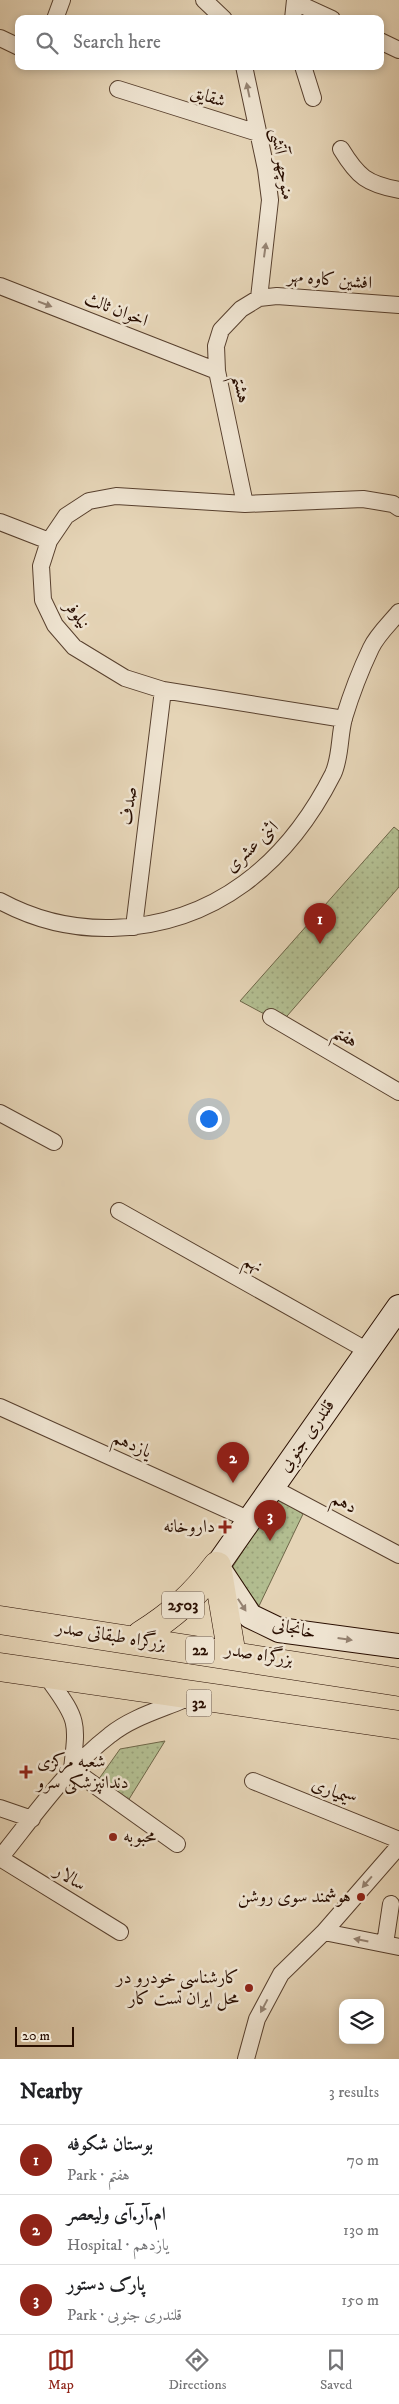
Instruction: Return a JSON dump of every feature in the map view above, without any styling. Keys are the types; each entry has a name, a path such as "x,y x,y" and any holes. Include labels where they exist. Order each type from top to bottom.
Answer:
{"highway":[{"name":"2503","path":"141,1636 170,1617 196,1594 218,1566"},
{"name":"2503","path":"218,1566 231,1650"},
{"name":"بزرگراه صدر","path":"0,1616 141,1636 399,1677"},
{"name":"بزرگراه طبقاتی صدر","path":"0,1620 140,1640 399,1682"},
{"path":"0,1667 399,1725"},
{"name":"32","path":"0,1675 52,1684 399,1729"}],"street":[{"path":"56,15 62,0"},
{"path":"204,0 220,15"},
{"path":"294,15 295,1 324,15"},
{"path":"0,38 15,45"},
{"path":"384,43 399,50"},
{"name":"منوچهر آتشی","path":"245,70 266,169 270,200 259,298"},
{"path":"305,70 313,98"},
{"name":"شقایق","path":"118,89 258,133"},
{"path":"341,149 351,166 366,180 375,185 399,190"},
{"name":"اخوان ثالث","path":"0,286 217,371"},
{"name":"افشین کاوه مهر","path":"259,298 277,296 399,305"},
{"name":"هشتم","path":"245,504 217,371 216,346 221,330 241,309 259,298"},
{"name":"نیلوفر","path":"245,504 116,496 89,501 66,516 49,541 41,566 43,600 55,625 74,647 105,668 125,678 163,690 344,719"},
{"path":"245,504 363,498 394,504 399,508"},
{"path":"0,522 49,541"},
{"name":"اثنی عشری","path":"0,901 53,923 93,928 134,927 162,923 194,913 235,891 265,866 295,834 321,796 334,771 344,719 372,646 399,612"},
{"name":"صدف","path":"134,927 163,690"},
{"name":"هفتم","path":"271,1017 399,1092"},
{"path":"0,1113 54,1142"},
{"name":"نهم","path":"119,1212 368,1350"},
{"name":"قلندری جنوبی","path":"218,1566 248,1519 368,1350 396,1317"},
{"name":"یازدهم","path":"0,1407 248,1519"},
{"name":"دهم","path":"271,1487 399,1555"},
{"name":"خانجانی","path":"218,1566 250,1616 279,1630 399,1646"},
{"path":"52,1684 71,1710 76,1730 72,1769"},
{"path":"0,1858 72,1769 111,1734 133,1721 183,1700"},
{"path":"72,1769 178,1844"},
{"name":"سیمیاری","path":"253,1781 399,1840"},
{"path":"0,1808 32,1819"},
{"path":"246,2059 257,2019 281,1974 324,1932 399,1846"},
{"name":"سالار","path":"0,1858 120,1932"},
{"path":"324,1932 392,1945 391,1904"}],"green space":[{"path":"394,827 399,831 399,887 281,1023 240,1001"},
{"path":"277,1498 303,1514 259,1606 232,1568"},
{"path":"165,1741 126,1804 96,1783 120,1749"}],"place":[{"name":"بوستان شکوفه","path":"320,944"},
{"name":"ام.آر.آی ولیعصر","path":"233,1483"},
{"name":"داروخانه","path":"225,1527"},
{"name":"پارک دستور","path":"270,1541"},
{"name":"شعبه مرکزی دندانپزشکی سرو","path":"26,1772"},
{"name":"محبوبه","path":"113,1837"},
{"name":"هوشمند سوی روشن","path":"361,1897"},
{"name":"کارشناسی خودرو در محل ایران تست کار","path":"249,1988"}]}
